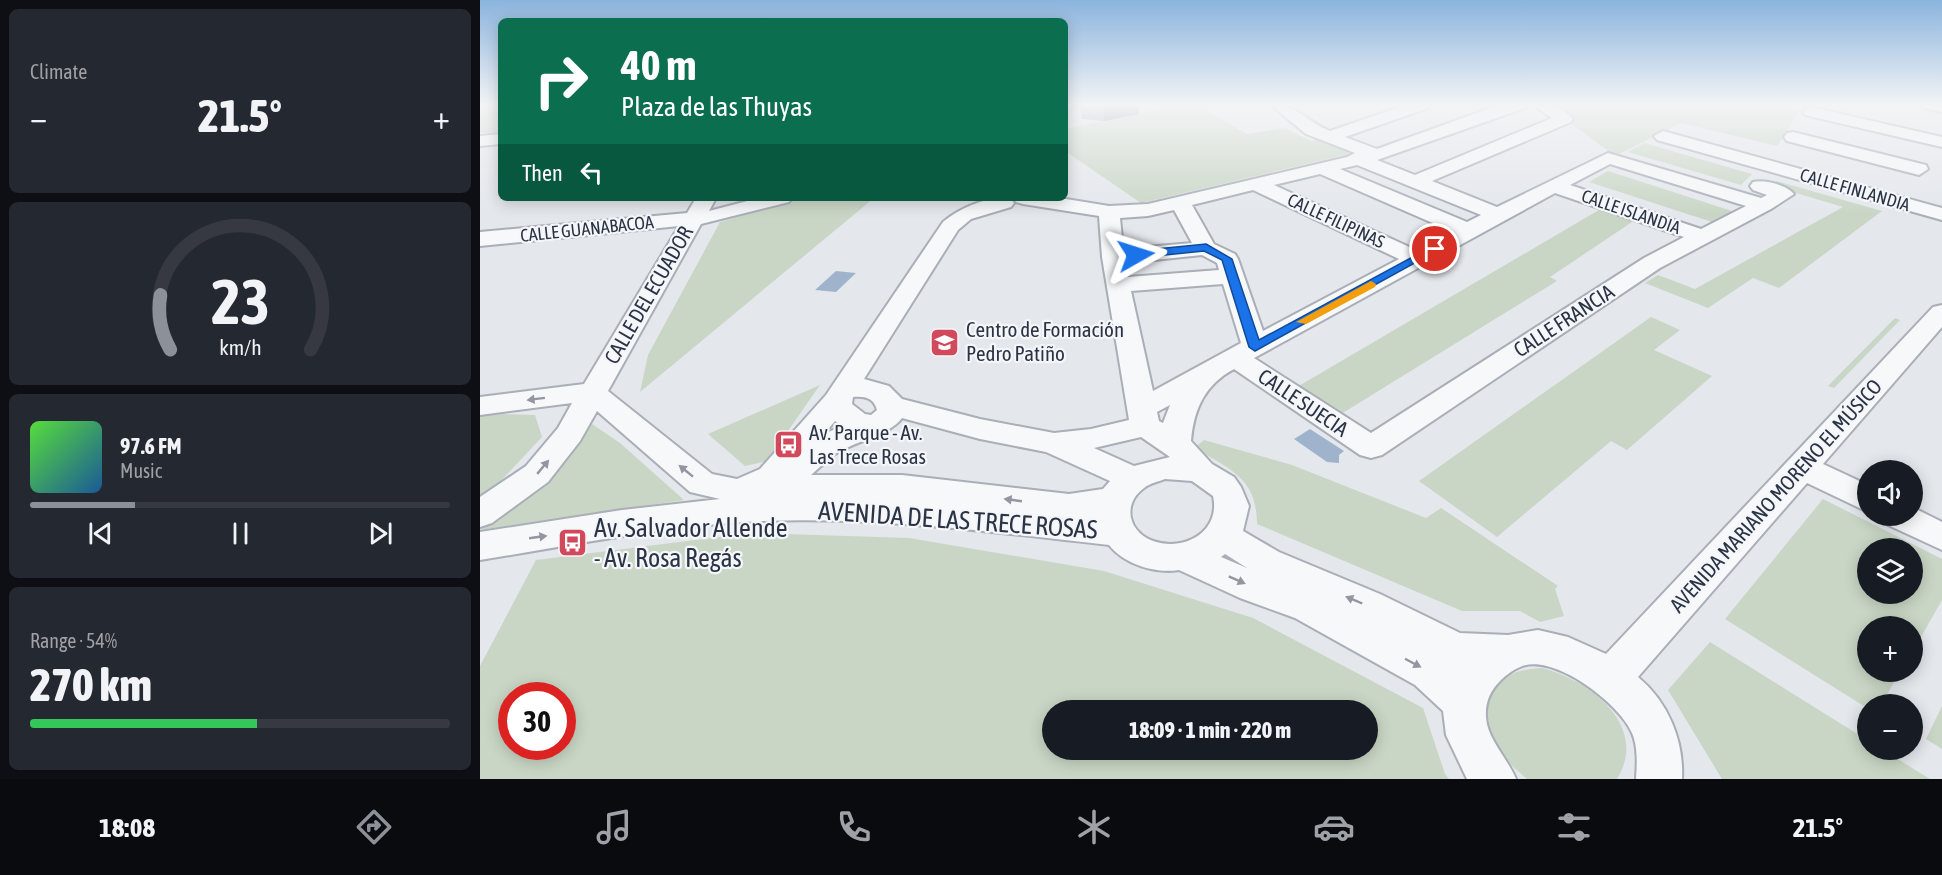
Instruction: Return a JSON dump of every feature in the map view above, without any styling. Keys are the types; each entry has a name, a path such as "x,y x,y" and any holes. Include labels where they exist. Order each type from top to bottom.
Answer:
{"street":[{"path":"1344,141 1377,155"},
{"path":"1024,201 1109,212 1148,210 1355,158 1377,155 1414,141"},
{"path":"1414,182 1511,141"},
{"name":"CALLE FINLANDIA","path":"1682,141 1942,214"},
{"path":"850,393 850,419 879,418 980,429 1053,443 1091,439 1143,417 1206,375 1246,352 1468,230 1557,187 1608,158 1739,198 1762,196 1772,167 1790,141"},
{"path":"1810,141 1919,169"},
{"path":"1355,158 1500,215"},
{"path":"1318,167 1468,230"},
{"name":"CALLE FILIPINAS","path":"1253,183 1418,259"},
{"name":"CALLE ISLANDIA","path":"1557,187 1704,237"},
{"name":"CALLE FRANCIA","path":"1371,448 1652,263 1704,237 1762,196"},
{"name":"CALLE GUANABACOA","path":"480,239 700,208 711,218 771,201"},
{"path":"739,491 771,477 850,393 867,351 955,216 975,201"},
{"path":"987,201 992,203 1008,201"},
{"path":"950,226 964,215 1013,201"},
{"path":"1180,202 1206,248 1227,259 1246,352"},
{"name":"CALLE DEL ECUADOR","path":"480,514 537,474 569,435 700,208"},
{"path":"1109,212 1113,257 1143,417 1175,443 1201,472"},
{"path":"1113,257 1206,248"},
{"path":"1118,285 1230,276"},
{"name":"AVENIDA MARIANO MORENO EL MÚSICO","path":"1610,679 1941,314"},
{"name":"CALLE SUECIA","path":"1246,352 1371,448"},
{"path":"1175,443 1176,428 1187,397 1206,375"},
{"path":"480,406 592,392"},
{"name":"AVENIDA DE LAS TRECE ROSAS","path":"592,392 702,484 739,491 796,487 902,488 1069,507 1119,497"},
{"path":"1119,497 1149,471 1162,468 1188,468 1201,472 1222,485 1233,504 1230,525 1224,536 1213,545 1183,556 1150,555 1124,542 1119,497 1123,447 1143,417"},
{"path":"796,487 797,470 822,448 879,418"},
{"path":"1053,443 1119,497"},
{"path":"1802,467 1857,494"},
{"name":"AVENIDA DE LAS TRECE ROSAS","path":"480,546 677,516 764,509 873,509 1119,497"},
{"path":"1920,526 1942,537"},
{"path":"1224,536 1266,562 1366,605 1456,650 1506,652 1537,647 1575,658 1610,679 1649,720 1659,752 1661,778"},
{"path":"1183,556 1253,587 1309,607 1430,672 1463,702"},
{"path":"1493,779 1467,734 1463,702 1476,677 1506,652"}],"green space":[{"path":"1068,141 1332,141 1337,143 1349,154 1141,203 1068,153"},
{"path":"1595,141 1644,141 1615,156"},
{"path":"1758,141 1780,141 1777,146"},
{"path":"1644,143 1752,174 1741,185 1628,152"},
{"path":"1608,171 1735,212 1712,222 1589,182"},
{"path":"1776,181 1882,211 1779,288 1753,278 1708,308 1645,283 1658,275 1695,289 1843,207 1773,186"},
{"path":"793,201 870,201 640,392 648,355 720,222"},
{"path":"1604,207 1638,218 1550,277 1557,281 1341,414 1297,387"},
{"path":"1651,317 1680,330 1654,350 1712,376 1627,450 1611,441 1497,537 1419,481"},
{"path":"1895,318 1900,320 1834,388 1828,386"},
{"path":"820,385 767,461 745,466 708,434"},
{"path":"535,415 542,437 496,486 480,496 480,416"},
{"path":"592,424 620,443 684,500 480,530 556,470 581,441"},
{"path":"1204,440 1292,465 1426,518 1441,508 1558,586 1555,589 1564,616 1540,622 1520,611 1462,611 1257,524 1256,508 1247,485 1230,469 1194,448"},
{"path":"1823,499 1857,516 1857,526 1877,526 1900,538 1857,538 1857,604 1923,604 1923,549 1942,559 1942,600 1923,633 1923,616 1857,616 1857,682 1894,682 1887,694 1857,694 1857,702 1725,619"},
{"path":"751,533 909,538 1104,571 1253,618 1423,708 1445,774 1449,779 480,779 480,666 536,560"},
{"path":"1710,642 1857,734 1857,760 1899,760 1930,779 1722,779 1668,690"},
{"path":"1542,668 1578,683 1610,708 1620,723 1626,741 1625,759 1617,779 1527,779 1500,752 1487,725 1485,711 1492,688 1500,680 1512,674"},
{"path":"1942,706 1942,749 1926,739"}],"water":[{"path":"836,271 856,273 836,292 815,290"},
{"path":"1310,429 1344,451 1339,455 1339,463 1327,462 1294,439"}],"slow traffic":[{"path":"1302,322 1371,284"}],"place":[{"name":"Centro de Formación Pedro Patiño","path":"945,342"},
{"name":"Av. Parque - Av. Las Trece Rosas","path":"788,445"},
{"name":"Av. Salvador Allende - Av. Rosa Regás","path":"573,543"}],"route":[{"path":"1136,255 1206,248 1227,259 1230,276 1255,347 1435,249"}]}
